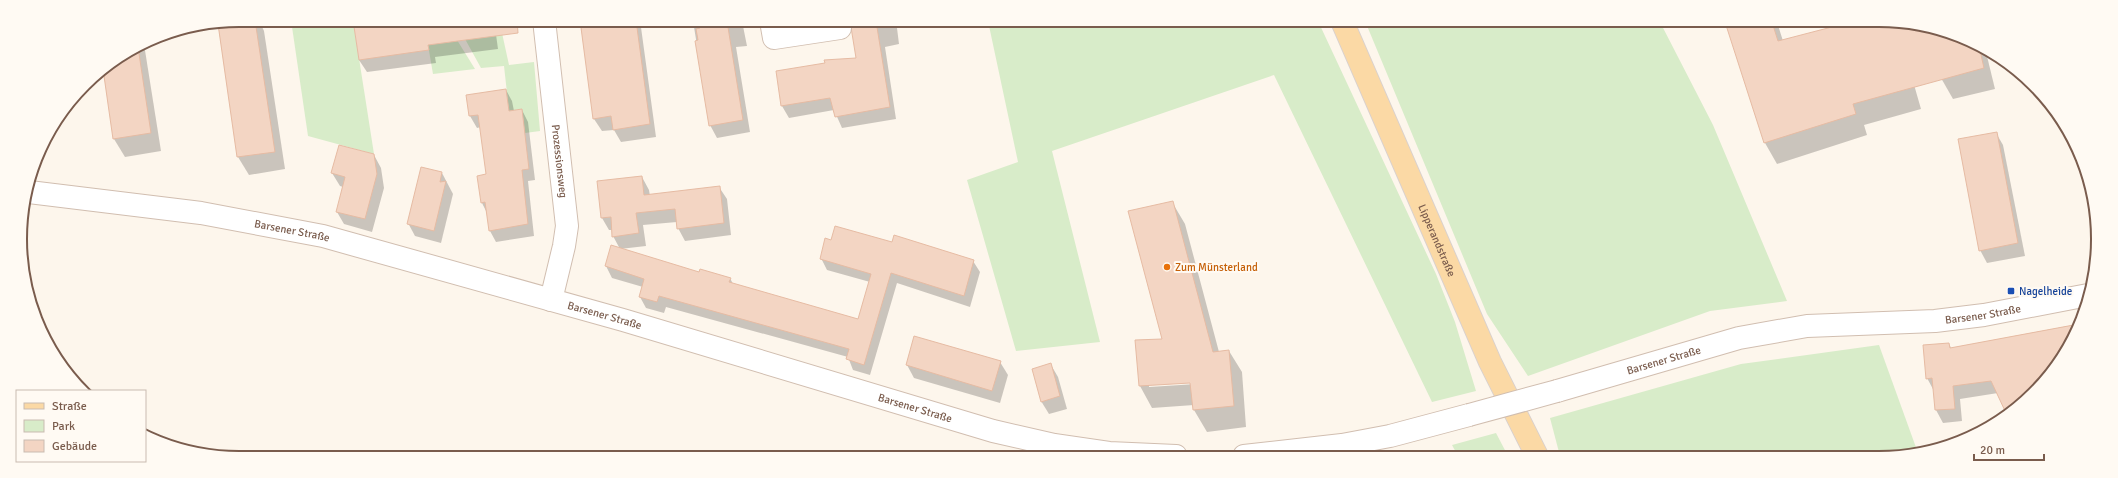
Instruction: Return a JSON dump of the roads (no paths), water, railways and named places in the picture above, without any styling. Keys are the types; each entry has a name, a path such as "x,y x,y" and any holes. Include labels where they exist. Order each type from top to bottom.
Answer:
{"main road":[{"name":"Lipperandstraße","path":"1345,27 1490,362 1534,451"}],"street":[{"name":"Prozessionsweg","path":"545,27 566,226 564,246 551,300"},
{"path":"772,27 774,38 840,28"},
{"name":"Barsener Straße","path":"32,192 201,213 323,236 551,300 993,431 1054,445 1096,451"},
{"name":"Barsener Straße","path":"1289,451 1342,445 1390,436 1557,391 1739,338 1807,326 1935,321 1984,315 2083,296"}],"place":[{"name":"Zum Münsterland","path":"1167,267"},
{"name":"Nagelheide","path":"2011,291"}]}
